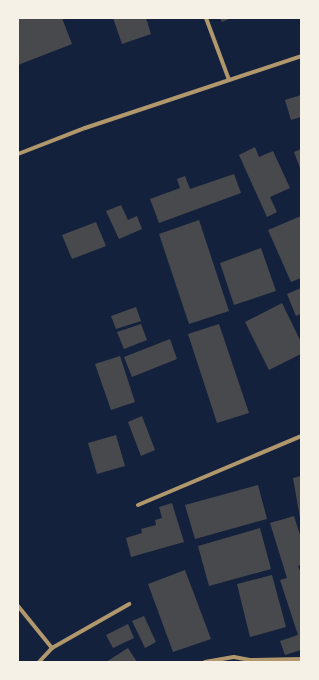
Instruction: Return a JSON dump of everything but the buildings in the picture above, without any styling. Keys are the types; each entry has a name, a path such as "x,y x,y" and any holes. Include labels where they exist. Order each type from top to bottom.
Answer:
{"street":[{"path":"206,18 229,80"},
{"path":"18,154 85,128 301,56"},
{"path":"138,505 301,436"},
{"path":"42,661 52,648 129,604"},
{"path":"18,606 52,648"},
{"path":"205,662 234,657 250,660 301,659"}]}
